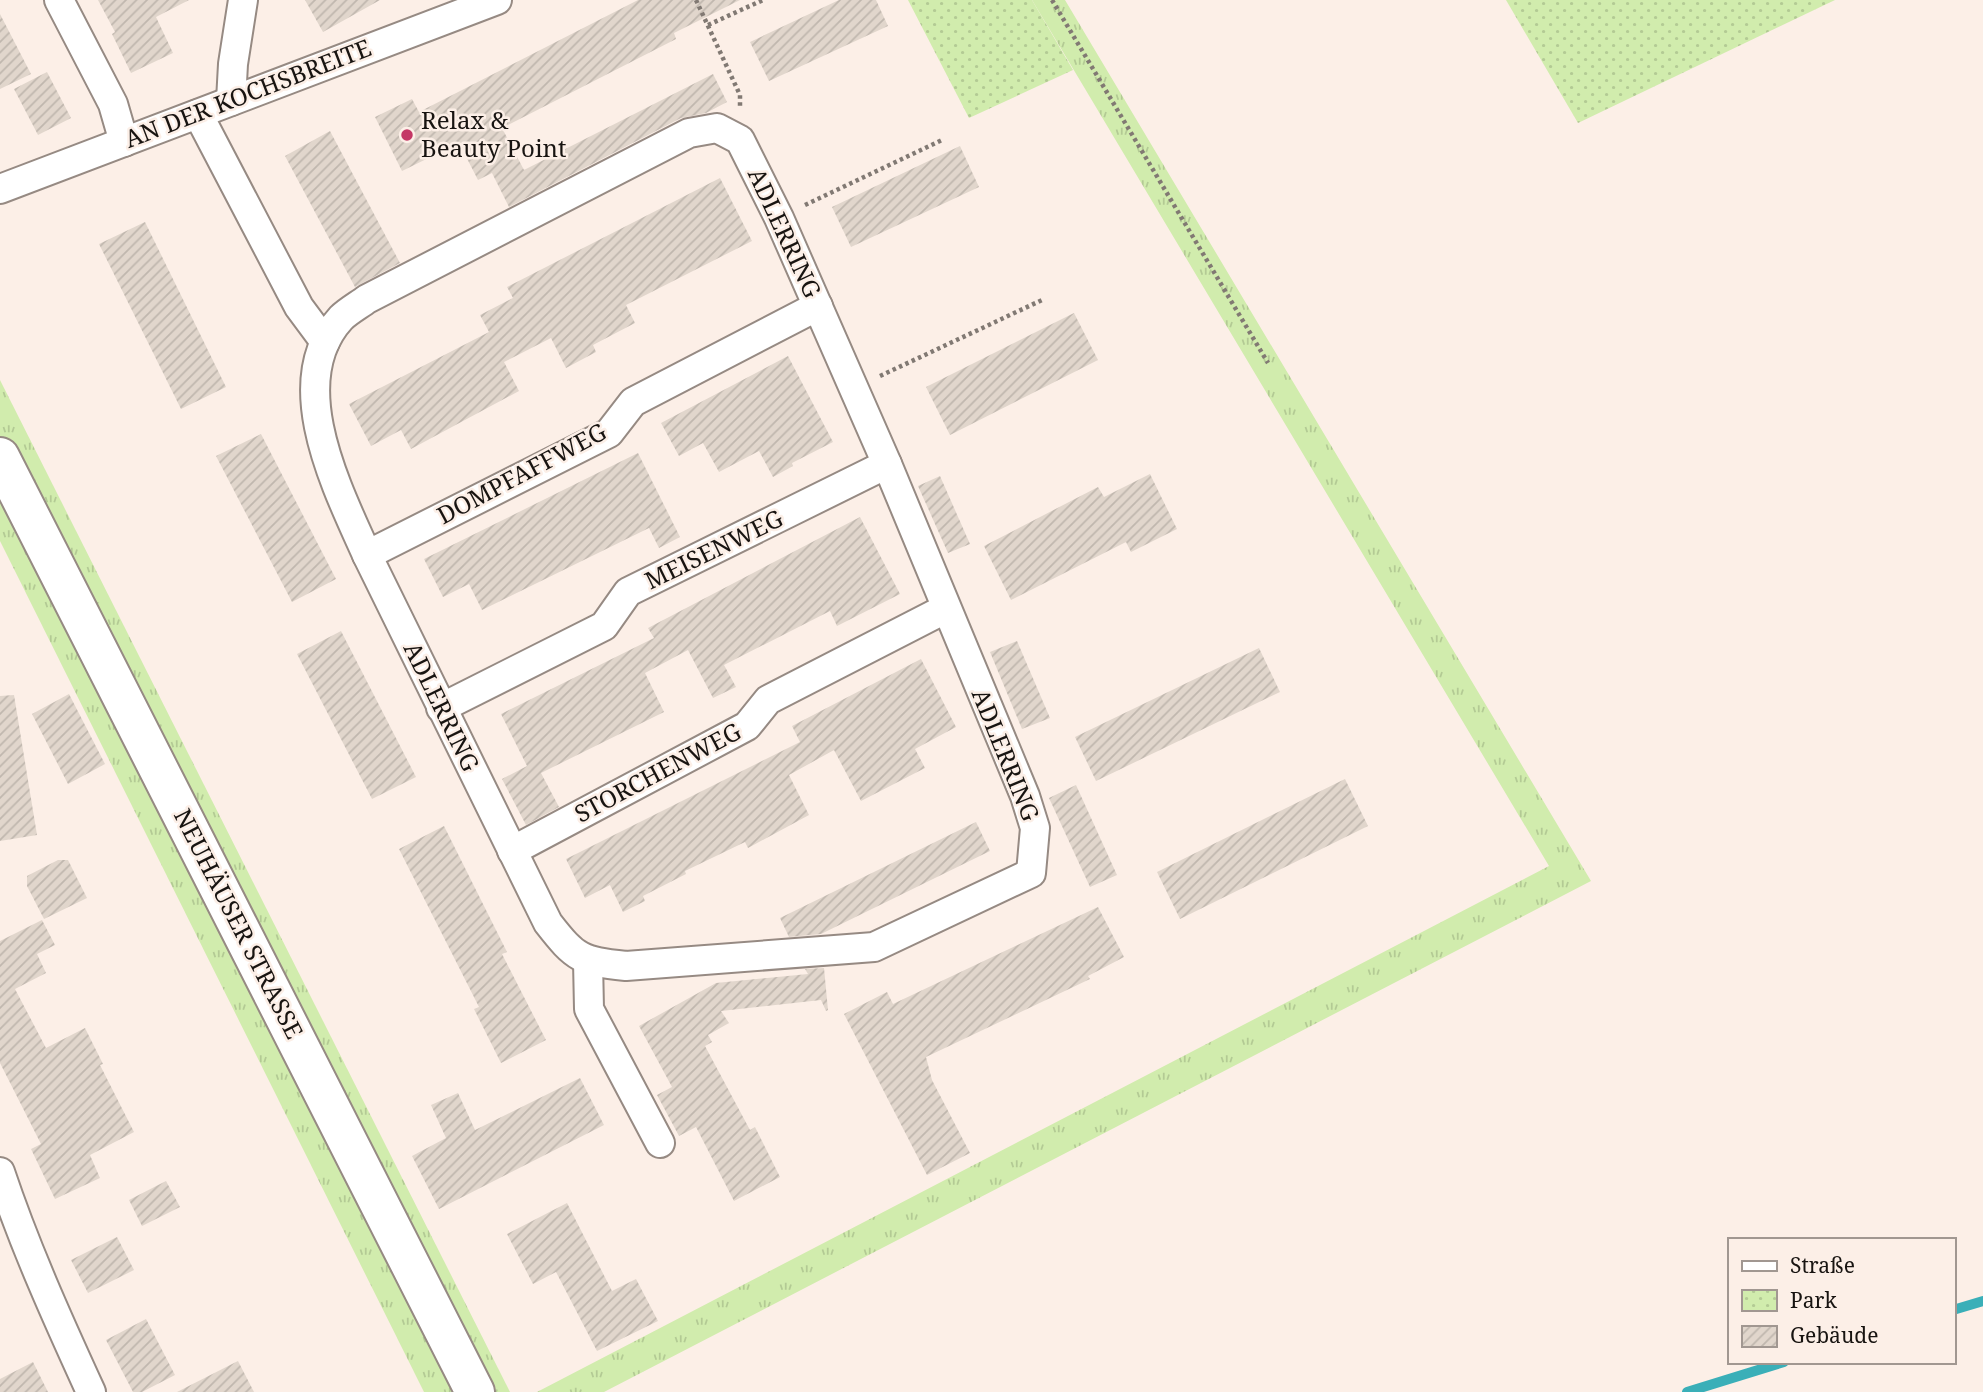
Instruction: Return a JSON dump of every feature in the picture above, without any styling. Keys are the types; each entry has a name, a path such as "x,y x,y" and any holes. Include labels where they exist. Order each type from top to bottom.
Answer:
{"main road":[{"name":"NEUHÄUSER STRASSE","path":"0,457 475,1392"}],"street":[{"path":"59,0 113,104 124,142"},
{"path":"232,101 233,64 243,0"},
{"name":"AN DER KOCHSBREITE","path":"0,189 497,0"},
{"path":"198,114 299,307 325,342"},
{"name":"ADLERRING","path":"717,128 740,140 779,218 887,464 1025,796 1035,828 1031,873 874,947 626,966 587,961 568,949 548,923 367,555 339,493 326,455 316,412 315,377 325,342 341,318 367,299 689,133 717,128"},
{"name":"DOMPFAFFWEG","path":"367,555 609,433 633,402 818,306"},
{"name":"MEISENWEG","path":"441,708 604,625 628,592 887,464"},
{"name":"STORCHENWEG","path":"512,851 747,726 768,700 945,609"},
{"path":"587,961 589,1009 660,1143"},
{"path":"0,1172 50,1301 91,1392"}],"path":[{"path":"696,0 740,95 740,140"},
{"path":"708,25 763,0"},
{"path":"1052,0 1268,363"},
{"path":"779,218 942,140"},
{"path":"853,388 1042,300"}],"green space":[{"path":"908,0 1032,0 1073,70 969,118"},
{"path":"1032,0 1065,0 1591,881 604,1392 537,1392 1549,866"},
{"path":"1506,0 1835,0 1578,123"},
{"path":"0,380 510,1392 424,1392 0,541"}],"building":[{"path":"98,0 189,0 156,17 173,53 131,73 112,34 115,32"},
{"path":"305,0 380,0 323,32"},
{"path":"638,0 740,0 674,33 676,39 502,128 524,170 713,74 727,102 706,113 681,118 509,207 492,173 478,180 459,143 402,171 375,117 412,99 419,112"},
{"path":"839,0 876,0 888,26 769,81 750,42"},
{"path":"0,14 31,74 0,89"},
{"path":"47,72 71,118 38,135 14,89"},
{"path":"330,131 400,263 355,287 285,156"},
{"path":"960,146 979,187 851,247 832,207"},
{"path":"720,178 752,241 626,305 635,323 593,345 596,352 566,368 551,338 504,362 519,391 411,449 401,430 371,446 349,404 489,332 480,315 513,298 507,287"},
{"path":"145,222 226,387 181,409 99,244"},
{"path":"1074,313 1098,360 950,435 926,387"},
{"path":"788,356 833,442 792,463 793,466 773,477 759,451 719,472 703,443 679,456 661,423"},
{"path":"261,434 336,579 292,602 216,456"},
{"path":"638,453 680,537 659,548 649,528 482,610 469,584 443,597 424,559"},
{"path":"1150,474 1177,529 1131,552 1126,542 1011,600 984,546 1098,487 1104,497"},
{"path":"940,476 970,544 948,553 918,486"},
{"path":"860,517 900,594 837,626 830,611 724,665 736,687 713,698 688,650 645,673 664,712 541,773 559,807 526,825 502,779 527,766 501,714 654,638 648,628"},
{"path":"341,631 416,777 372,799 297,654"},
{"path":"1017,641 1050,718 1022,729 990,652"},
{"path":"1259,648 1280,692 1096,781 1075,737"},
{"path":"921,659 956,727 915,749 925,768 861,801 834,750 789,775 809,815 748,848 745,842 685,871 686,874 643,896 645,901 623,912 610,885 585,898 566,859 800,742 792,726"},
{"path":"69,694 105,764 68,784 32,714"},
{"path":"14,695 37,835 0,841 0,696"},
{"path":"1345,779 1368,826 1180,919 1157,872"},
{"path":"1076,785 1117,875 1090,887 1049,798"},
{"path":"976,822 990,851 821,934 789,937 780,918"},
{"path":"444,826 507,952 502,954 546,1040 501,1063 474,1009 479,1007 399,849"},
{"path":"58,860 68,860 87,898 44,919 27,886 27,876"},
{"path":"1098,907 1124,957 1088,976 1090,979 926,1057 932,1080 970,1153 927,1175 844,1014 887,992 893,1004"},
{"path":"42,920 55,945 37,954 46,973 15,989 46,1048 85,1028 103,1064 100,1065 134,1132 90,1155 100,1178 55,1199 31,1149 41,1144 0,1063 0,941"},
{"path":"824,968 828,1010 826,1011 821,1000 721,1011 729,1023 708,1035 712,1042 705,1046 750,1130 755,1127 780,1177 734,1201 696,1127 679,1136 657,1095 672,1087 639,1026 716,983 808,974 805,969"},
{"path":"580,1078 604,1125 439,1209 412,1156 446,1138 431,1105 458,1093 475,1130"},
{"path":"166,1181 180,1207 142,1226 129,1200"},
{"path":"567,1203 612,1291 636,1279 658,1321 597,1351 556,1272 533,1284 507,1234"},
{"path":"117,1237 134,1270 88,1293 71,1260"},
{"path":"146,1319 175,1375 142,1392 133,1392 106,1340"},
{"path":"238,1361 254,1392 177,1392"},
{"path":"33,1362 48,1392 0,1392 0,1379"}],"waterway":[{"path":"1955,1309 1983,1301"},
{"path":"1687,1392 1778,1364"}],"place":[{"name":"Relax & Beauty Point","path":"407,135"}]}
